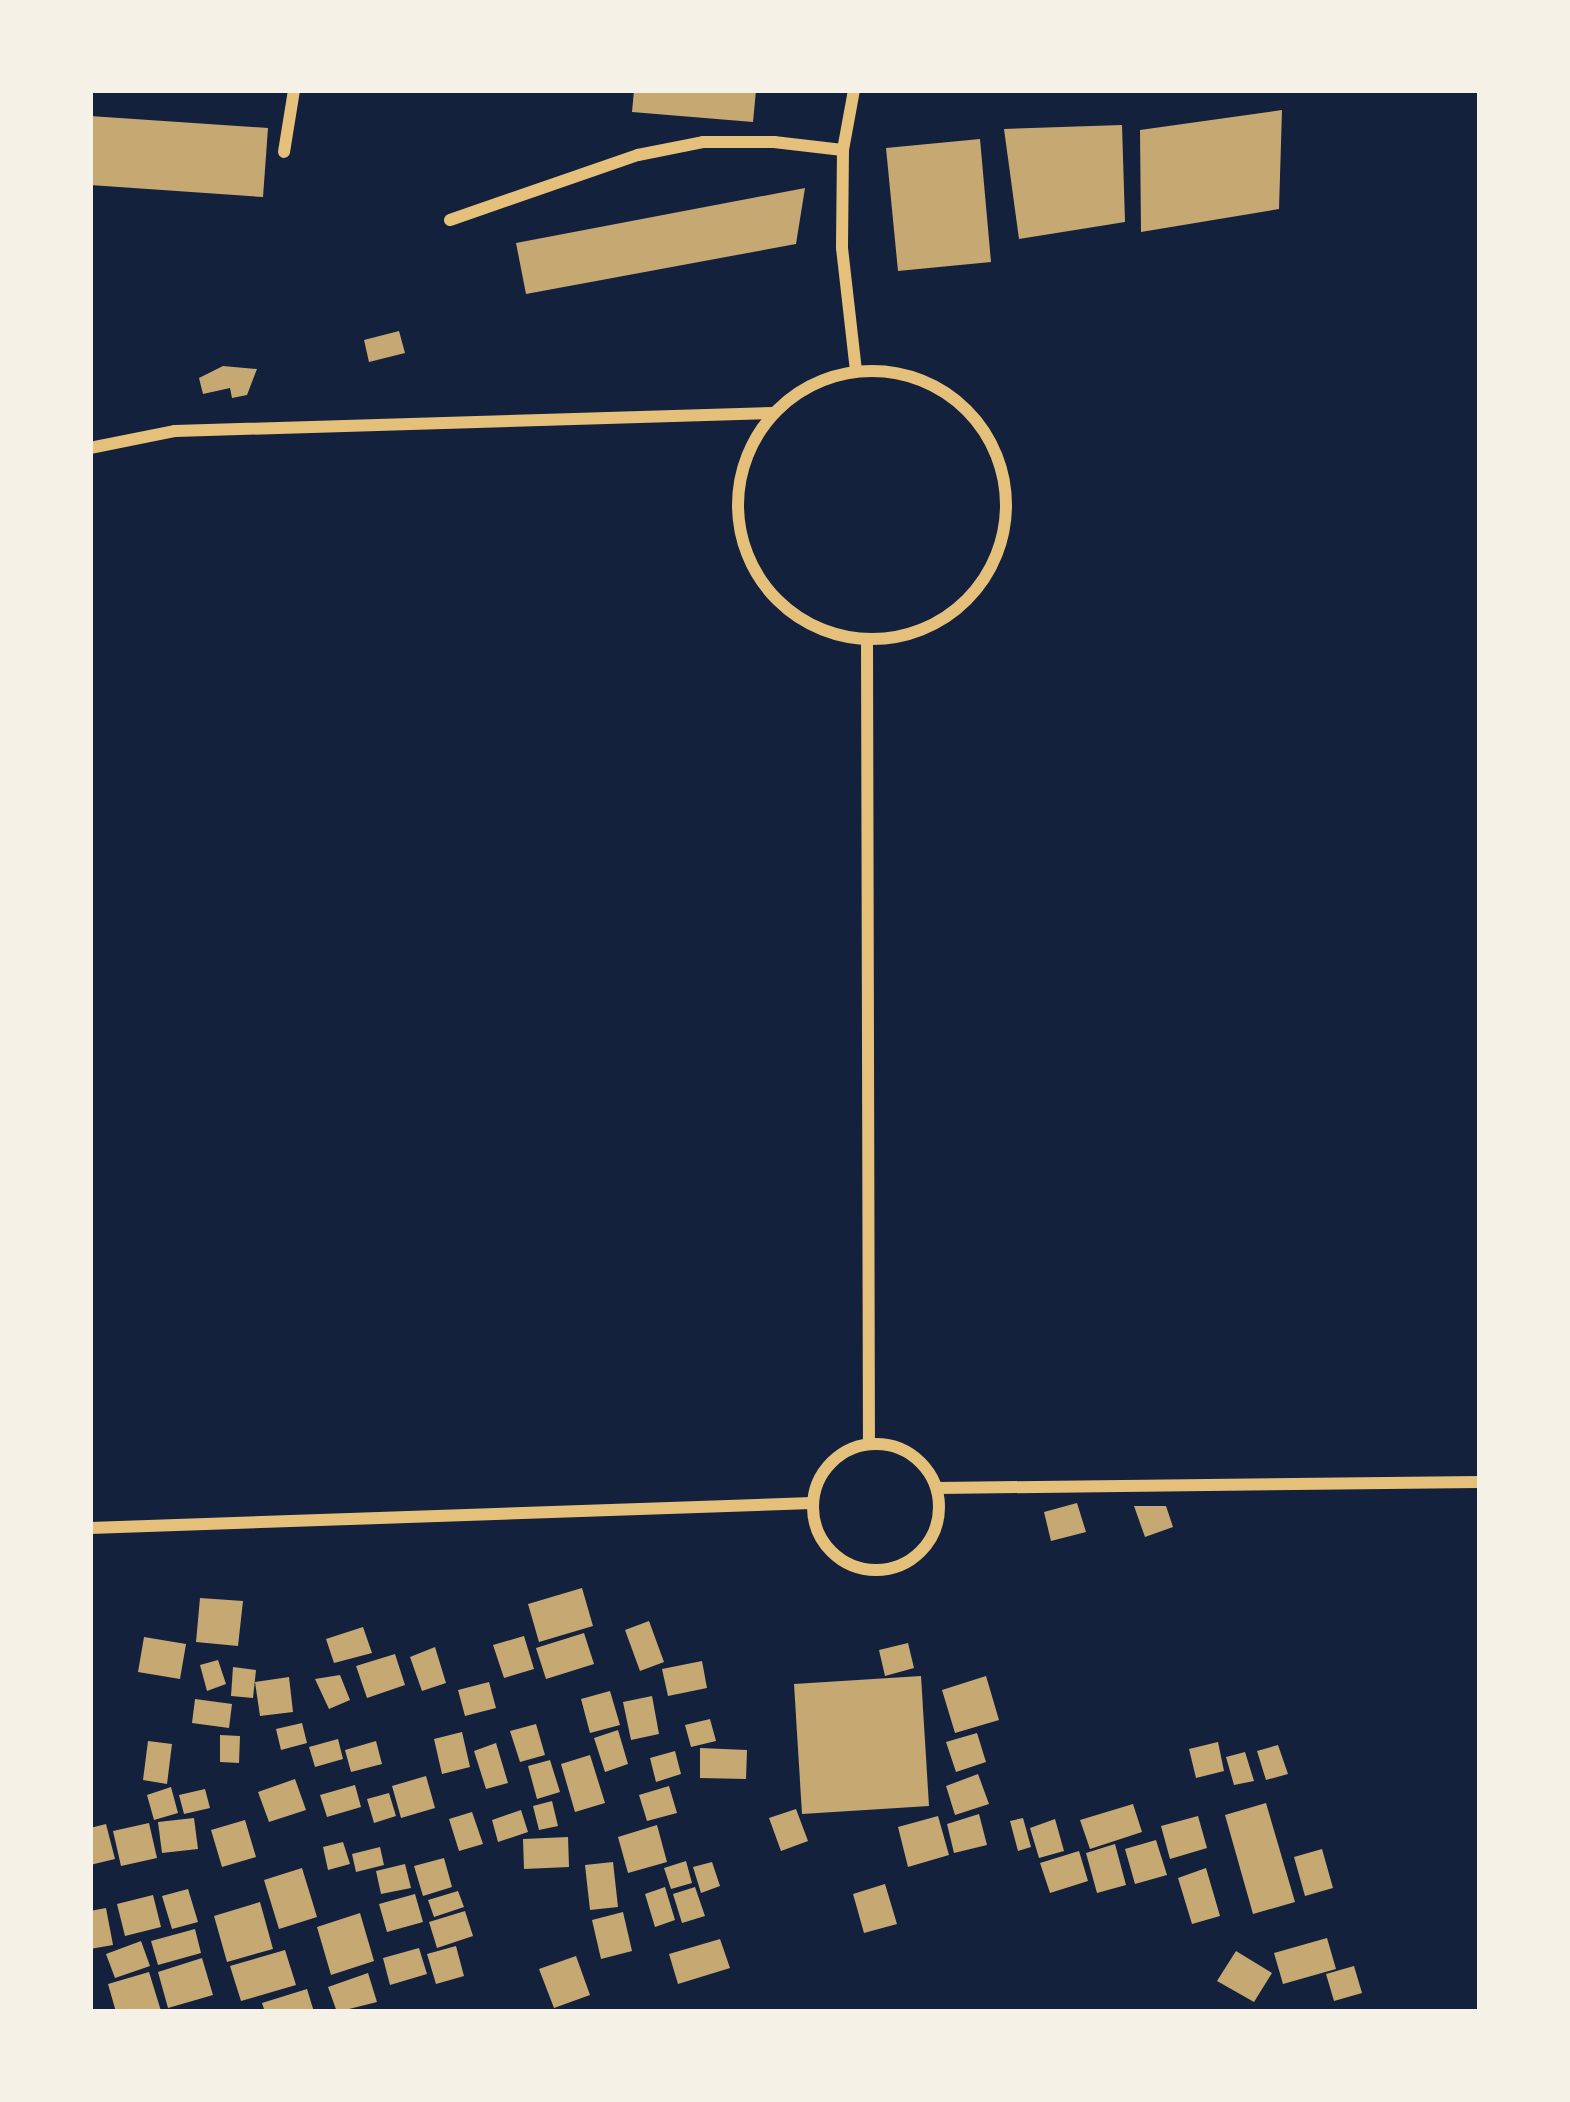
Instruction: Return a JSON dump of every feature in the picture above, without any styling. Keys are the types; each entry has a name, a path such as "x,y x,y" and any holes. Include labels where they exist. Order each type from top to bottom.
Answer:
{"street":[{"path":"284,152 294,90"},
{"path":"854,90 843,150 842,248 856,371"},
{"path":"450,220 638,155 703,142 774,142 843,150"},
{"path":"856,371 915,377 949,394 977,421 997,453 1006,490 1005,528 993,565 971,596 941,620 905,635 867,640 829,633 795,615 766,589 747,557 737,520 739,481 751,445 773,413 803,389 856,371"},
{"path":"90,448 175,431 773,413"},
{"path":"867,640 869,1444"},
{"path":"869,1444 891,1444 911,1454 928,1468 938,1488 935,1532 905,1563 883,1570 841,1560 825,1545 812,1503 830,1463 869,1444"},
{"path":"938,1488 1480,1482"},
{"path":"90,1528 812,1503"}],"building":[{"path":"634,90 756,90 753,122 632,112"},
{"path":"1282,110 1279,209 1141,232 1140,130"},
{"path":"90,116 268,128 263,197 90,185"},
{"path":"1122,125 1125,222 1019,239 1004,129"},
{"path":"980,139 991,262 898,271 886,148"},
{"path":"805,188 796,244 526,294 516,243"},
{"path":"399,331 405,353 369,362 364,340"},
{"path":"223,366 257,369 247,395 232,398 230,388 203,394 199,378"},
{"path":"1077,1503 1086,1532 1051,1541 1044,1512"},
{"path":"1134,1506 1166,1506 1173,1527 1145,1537"},
{"path":"582,1588 593,1626 539,1642 528,1604"},
{"path":"200,1598 243,1601 238,1646 196,1642"},
{"path":"649,1621 664,1662 640,1671 625,1630"},
{"path":"363,1627 372,1653 334,1663 326,1639"},
{"path":"584,1633 594,1664 546,1679 536,1648"},
{"path":"524,1636 534,1669 504,1678 493,1645"},
{"path":"144,1637 186,1644 180,1679 138,1672"},
{"path":"908,1643 914,1668 885,1676 879,1650"},
{"path":"435,1647 446,1683 422,1691 410,1657"},
{"path":"395,1654 405,1685 367,1698 356,1666"},
{"path":"218,1660 226,1684 207,1691 200,1665"},
{"path":"702,1661 707,1688 668,1696 662,1669"},
{"path":"233,1667 256,1670 253,1698 231,1696"},
{"path":"340,1675 350,1700 329,1709 315,1679"},
{"path":"921,1676 929,1806 802,1814 794,1684"},
{"path":"986,1676 999,1720 955,1733 942,1690"},
{"path":"289,1677 293,1712 260,1716 255,1682"},
{"path":"489,1682 496,1708 465,1716 458,1690"},
{"path":"610,1691 620,1725 590,1733 581,1699"},
{"path":"652,1696 659,1734 631,1740 623,1702"},
{"path":"195,1699 232,1704 229,1728 192,1723"},
{"path":"710,1719 716,1741 691,1747 685,1725"},
{"path":"302,1723 307,1743 281,1750 276,1729"},
{"path":"536,1724 545,1755 520,1762 510,1731"},
{"path":"618,1730 628,1764 605,1772 594,1738"},
{"path":"462,1732 470,1767 442,1774 434,1739"},
{"path":"977,1733 986,1762 956,1772 946,1742"},
{"path":"220,1735 240,1736 239,1763 220,1762"},
{"path":"338,1739 343,1759 315,1767 309,1747"},
{"path":"148,1741 172,1744 167,1784 143,1780"},
{"path":"376,1741 382,1764 351,1772 345,1750"},
{"path":"1218,1742 1224,1771 1196,1778 1189,1749"},
{"path":"496,1743 508,1783 486,1789 474,1751"},
{"path":"1278,1745 1288,1774 1266,1780 1257,1751"},
{"path":"700,1748 747,1750 746,1779 700,1778"},
{"path":"675,1751 681,1774 656,1782 650,1758"},
{"path":"1245,1752 1254,1781 1234,1785 1226,1757"},
{"path":"590,1755 605,1803 575,1812 561,1764"},
{"path":"550,1760 560,1792 537,1799 528,1766"},
{"path":"978,1774 989,1804 955,1815 946,1786"},
{"path":"426,1776 435,1808 401,1818 392,1786"},
{"path":"295,1779 306,1810 269,1822 258,1792"},
{"path":"355,1785 361,1807 327,1817 320,1795"},
{"path":"669,1786 677,1813 647,1821 639,1795"},
{"path":"171,1787 178,1813 154,1820 147,1795"},
{"path":"205,1789 210,1808 184,1814 179,1795"},
{"path":"389,1793 396,1816 374,1823 367,1799"},
{"path":"552,1801 558,1826 539,1830 533,1806"},
{"path":"1266,1803 1295,1902 1253,1914 1225,1815"},
{"path":"1133,1804 1142,1832 1090,1849 1080,1820"},
{"path":"796,1809 808,1841 781,1851 769,1818"},
{"path":"521,1810 528,1832 498,1842 492,1820"},
{"path":"472,1812 483,1844 459,1851 449,1819"},
{"path":"979,1814 987,1845 954,1853 947,1824"},
{"path":"938,1816 949,1855 908,1867 898,1827"},
{"path":"1198,1816 1207,1848 1170,1859 1161,1826"},
{"path":"194,1818 198,1849 162,1853 158,1822"},
{"path":"1023,1818 1031,1847 1018,1851 1010,1821"},
{"path":"1055,1819 1064,1851 1039,1858 1030,1828"},
{"path":"245,1820 256,1857 222,1867 211,1830"},
{"path":"149,1823 157,1858 121,1866 113,1831"},
{"path":"106,1824 115,1859 90,1865 90,1828"},
{"path":"657,1825 667,1862 628,1873 618,1837"},
{"path":"568,1837 569,1867 524,1869 523,1839"},
{"path":"1156,1840 1167,1875 1135,1884 1125,1849"},
{"path":"343,1842 350,1864 328,1870 323,1847"},
{"path":"1115,1844 1126,1885 1097,1893 1086,1853"},
{"path":"380,1847 384,1865 356,1872 352,1854"},
{"path":"1322,1849 1333,1888 1305,1896 1294,1857"},
{"path":"1079,1851 1088,1881 1050,1893 1040,1863"},
{"path":"444,1858 452,1887 423,1896 414,1866"},
{"path":"686,1861 692,1883 671,1889 664,1868"},
{"path":"613,1862 618,1907 590,1910 585,1865"},
{"path":"712,1862 720,1886 701,1893 693,1867"},
{"path":"405,1864 411,1888 381,1894 376,1871"},
{"path":"302,1868 317,1917 279,1929 264,1880"},
{"path":"1206,1868 1220,1916 1192,1924 1178,1878"},
{"path":"885,1884 897,1924 864,1933 853,1894"},
{"path":"665,1887 675,1920 655,1927 645,1894"},
{"path":"695,1887 705,1916 682,1923 673,1894"},
{"path":"188,1889 198,1922 172,1929 162,1896"},
{"path":"458,1891 464,1907 434,1917 428,1900"},
{"path":"415,1894 423,1922 387,1932 379,1904"},
{"path":"153,1895 161,1927 125,1936 117,1904"},
{"path":"260,1902 273,1949 227,1962 214,1916"},
{"path":"106,1908 113,1945 90,1949 90,1911"},
{"path":"465,1911 473,1936 437,1948 429,1922"},
{"path":"623,1912 632,1951 601,1959 592,1920"},
{"path":"360,1913 374,1961 331,1975 317,1927"},
{"path":"195,1929 201,1953 158,1965 151,1941"},
{"path":"1327,1938 1336,1969 1283,1984 1274,1953"},
{"path":"720,1939 730,1968 678,1984 669,1954"},
{"path":"141,1941 150,1966 115,1978 106,1954"},
{"path":"456,1946 464,1976 436,1984 427,1954"},
{"path":"419,1948 427,1974 390,1985 383,1958"},
{"path":"285,1950 296,1985 241,2001 230,1966"},
{"path":"1236,1951 1272,1973 1254,2002 1217,1981"},
{"path":"576,1956 590,1995 554,2008 539,1969"},
{"path":"202,1958 213,1995 168,2008 158,1972"},
{"path":"1354,1966 1362,1993 1334,2001 1326,1974"},
{"path":"149,1972 161,2011 116,2012 108,1984"},
{"path":"368,1973 377,2002 337,2012 328,1987"},
{"path":"307,1989 314,2012 265,2012 262,2003"}]}
